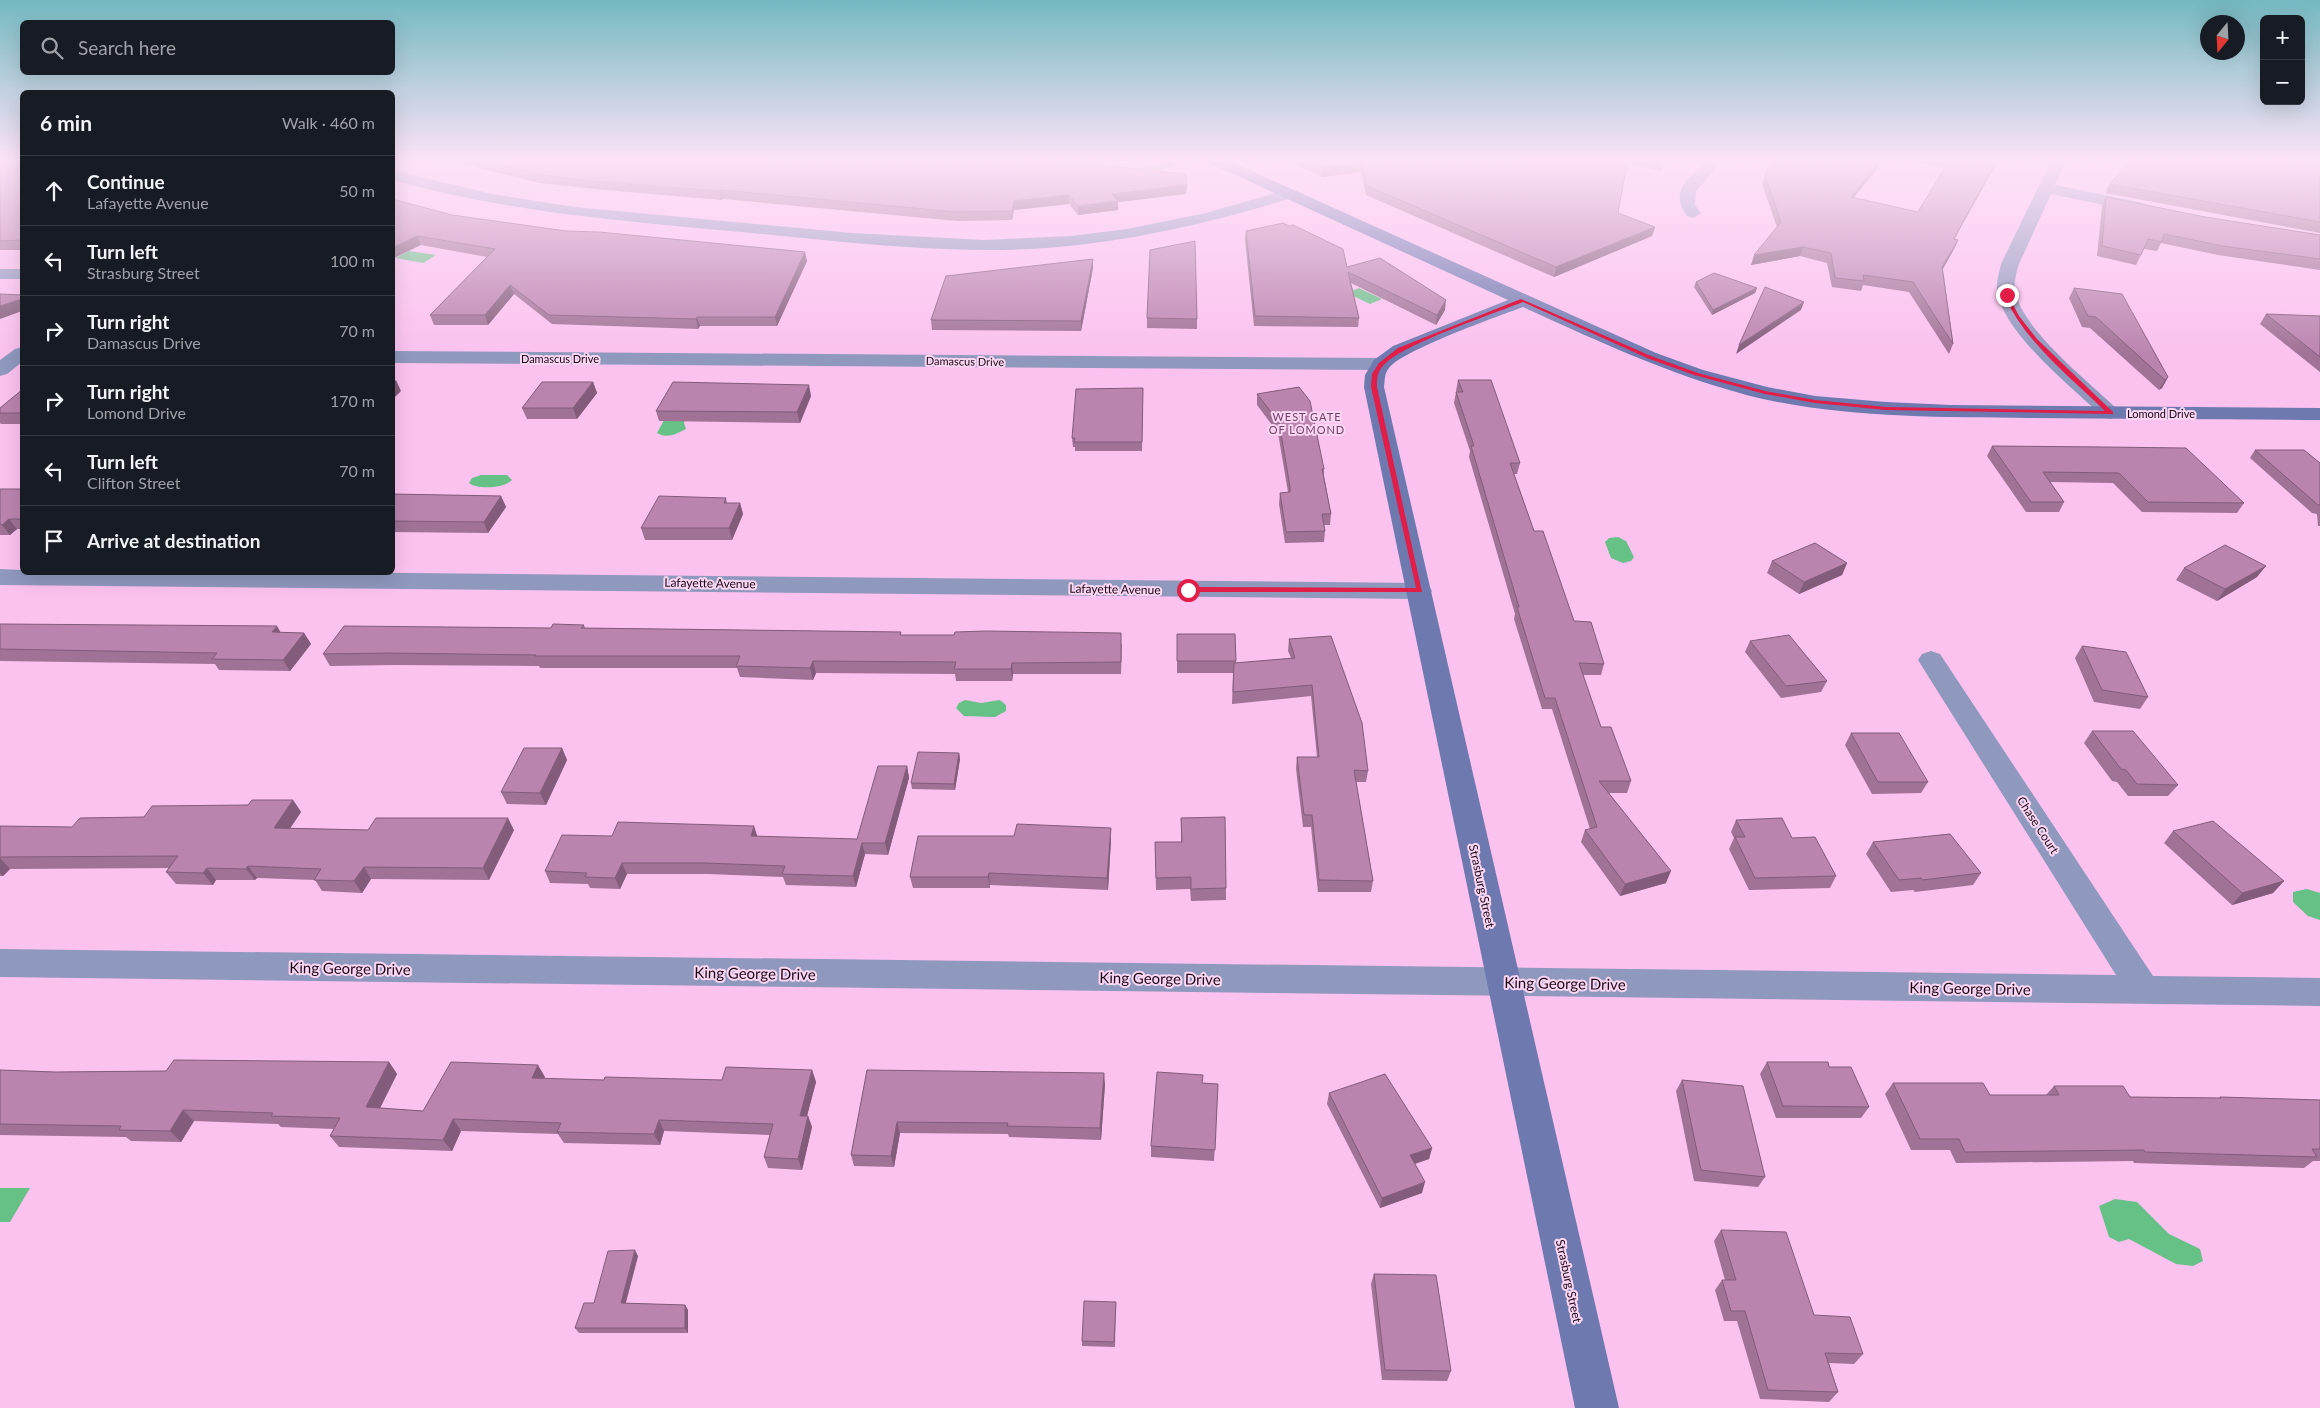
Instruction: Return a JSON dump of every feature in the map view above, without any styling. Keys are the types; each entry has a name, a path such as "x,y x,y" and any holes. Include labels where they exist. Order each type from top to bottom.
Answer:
{"main road":[{"name":"Lomond Drive","path":"1357,225 1649,357 1696,374 1765,392 1815,402 1886,408 2110,413 2320,414"},
{"path":"1381,364 1400,350 1523,300"},
{"name":"Strasburg Street","path":"1381,364 1375,374 1374,387 1597,1408"}],"street":[{"path":"721,225 874,239 940,242 1068,242 1122,236 1181,225"},
{"path":"2029,225 2010,264 2006,278 2007,295 2017,316 2035,340 2110,413"},
{"path":"0,274 20,274"},
{"path":"0,370 20,355"},
{"name":"Damascus Drive","path":"395,357 1381,364"},
{"name":"Lafayette Avenue","path":"0,577 1420,591"},
{"name":"Chase Court","path":"1931,660 2144,990"},
{"name":"King George Drive","path":"0,963 2320,992"}],"shaded area":[{"path":"409,251 436,255 423,263 396,258"},
{"path":"1359,288 1382,299 1370,304 1347,293"},
{"path":"669,411 686,414 684,423 686,429 679,433 664,436 657,433"},
{"path":"481,475 507,475 512,480 503,485 491,487 478,487 469,483 472,478"},
{"path":"1618,537 1626,541 1634,557 1631,561 1623,563 1611,558 1605,542 1609,538"},
{"path":"965,700 981,703 1000,700 1006,705 1006,711 995,717 964,716 956,708 959,703"},
{"path":"2307,889 2320,893 2320,920 2308,916 2293,902 2293,892"},
{"path":"0,1188 30,1188 10,1222 0,1222"},
{"path":"2115,1199 2137,1202 2169,1234 2200,1249 2203,1261 2193,1266 2176,1264 2129,1239 2119,1242 2109,1237 2099,1206"}],"building":[{"path":"0,225 20,225 20,240 0,241"},
{"path":"395,225 521,225 566,231 599,232 805,252 775,317 697,317 696,319 549,315 510,285 485,315 430,315 495,249 417,236 395,247"},
{"path":"1275,225 1293,225 1343,249 1347,267 1380,258 1446,300 1437,315 1348,272 1359,318 1255,316 1246,231"},
{"path":"1457,225 1649,225 1655,227 1556,267"},
{"path":"1779,225 1961,225 1954,239 1958,240 1942,267 1953,344 1913,282 1863,275 1864,281 1835,278 1831,253 1803,247 1754,255"},
{"path":"2104,225 2254,225 2320,235 2320,259 2223,246 2164,234 2162,242 2148,239 2141,255 2102,246"},
{"path":"1195,241 1197,319 1147,318 1150,250"},
{"path":"1093,259 1081,321 931,320 946,276"},
{"path":"1714,273 1757,288 1713,310 1696,282"},
{"path":"1765,287 1804,302 1739,345"},
{"path":"2074,288 2122,294 2168,377 2165,380 2096,317 2088,316"},
{"path":"0,294 20,295 20,300 0,306"},
{"path":"2266,314 2320,316 2320,357"},
{"path":"1458,380 1491,380 1520,463 1510,463 1534,531 1543,531 1574,621 1591,622 1604,664 1579,663 1601,727 1611,727 1631,781 1599,781 1671,871 1625,884 1585,830 1597,827 1555,698 1545,698 1471,446 1474,446 1456,392 1463,392"},
{"path":"542,382 593,382 573,408 522,408"},
{"path":"673,382 809,385 797,412 656,411"},
{"path":"1299,387 1310,401 1324,469 1322,469 1331,514 1322,514 1325,531 1286,532 1280,493 1290,492 1290,487 1279,422 1257,394"},
{"path":"1143,388 1142,442 1074,442 1075,438 1072,438 1076,389"},
{"path":"20,392 20,413 0,413 0,408"},
{"path":"1992,446 2186,448 2244,503 2148,502 2119,473 2043,472 2064,502 2031,502"},
{"path":"2255,450 2304,450 2320,463 2320,505 2318,505"},
{"path":"0,489 20,489 20,519 9,519 2,525 0,524"},
{"path":"395,494 501,496 484,522 395,521"},
{"path":"659,496 726,498 724,503 740,503 729,528 641,528"},
{"path":"1815,543 1847,563 1804,582 1772,561"},
{"path":"2225,545 2266,566 2225,589 2184,568"},
{"path":"0,624 277,626 272,632 304,633 283,660 212,659 217,653 0,649"},
{"path":"553,624 584,625 581,628 901,632 900,635 954,635 955,632 986,631 1121,633 1121,662 1012,663 1011,669 954,669 956,662 813,661 810,668 736,666 740,656 323,654 344,626 551,628"},
{"path":"1177,634 1235,634 1236,661 1177,661"},
{"path":"1789,635 1827,681 1786,686 1750,641"},
{"path":"1331,636 1362,723 1368,771 1354,770 1373,881 1319,880 1312,815 1304,815 1297,757 1319,757 1312,685 1233,692 1234,663 1295,658 1289,639"},
{"path":"2082,646 2126,652 2148,697 2102,690"},
{"path":"2092,731 2133,731 2178,785 2137,784 2126,770 2121,769"},
{"path":"1851,733 1899,733 1928,782 1878,782"},
{"path":"524,748 562,748 540,793 501,792"},
{"path":"918,752 959,753 954,784 911,783"},
{"path":"878,766 907,766 885,843 862,843 853,876 782,874 785,866 705,863 622,863 615,878 585,877 587,873 545,871 562,835 612,836 618,822 754,826 751,836 857,839"},
{"path":"252,800 293,800 274,828 368,830 376,818 508,818 483,868 364,867 354,881 314,880 321,869 248,866 246,869 207,868 203,873 166,872 178,856 0,857 0,826 72,827 80,818 144,817 152,806 248,805"},
{"path":"1225,817 1226,888 1191,889 1191,877 1156,878 1155,842 1182,842 1181,818"},
{"path":"1782,818 1792,838 1815,837 1836,876 1755,878 1735,837 1745,837 1736,820"},
{"path":"2213,821 2284,881 2242,893 2173,831"},
{"path":"1017,824 1111,828 1107,878 989,873 988,877 910,877 918,836 1014,836"},
{"path":"1950,834 1981,873 1922,880 1921,878 1899,880 1873,842"},
{"path":"174,1060 389,1062 366,1107 423,1111 451,1062 538,1065 532,1078 604,1080 605,1077 722,1080 726,1067 812,1070 800,1116 808,1116 798,1159 764,1157 773,1124 659,1120 654,1134 557,1132 561,1123 453,1119 443,1140 330,1136 340,1118 271,1116 273,1113 183,1110 170,1131 119,1130 121,1126 0,1124 0,1070 55,1072 166,1071"},
{"path":"1767,1062 1828,1062 1829,1067 1851,1067 1869,1107 1783,1106"},
{"path":"867,1070 1104,1073 1100,1128 1007,1126 1008,1123 897,1122 891,1156 851,1155"},
{"path":"1157,1072 1203,1075 1202,1083 1218,1084 1215,1150 1151,1146"},
{"path":"1385,1074 1432,1148 1410,1155 1425,1182 1382,1198 1329,1093"},
{"path":"1682,1080 1743,1086 1765,1177 1701,1170"},
{"path":"1893,1083 1983,1083 1990,1095 2059,1095 2054,1086 2123,1086 2130,1097 2320,1100 2320,1149 2312,1149 2317,1157 2145,1152 2144,1150 1965,1152 1959,1139 1920,1139"},
{"path":"1721,1230 1786,1232 1814,1315 1850,1317 1863,1354 1825,1353 1838,1392 1768,1390 1745,1311 1731,1311 1722,1280 1736,1280"},
{"path":"635,1250 621,1303 685,1305 685,1328 575,1328 584,1303 594,1303 608,1251"},
{"path":"1374,1274 1436,1275 1451,1371 1385,1370"},
{"path":"1084,1301 1116,1302 1114,1342 1082,1341"}],"district":[{"name":"WEST GATE OF LOMOND","path":"1307,422"}],"route":[{"path":"1188,590 1420,591 1374,387 1375,374 1388,357 1400,350 1523,300 1649,357 1696,374 1739,386 1815,402 1951,411 2110,413 2035,340 2017,316 2007,295"}]}
